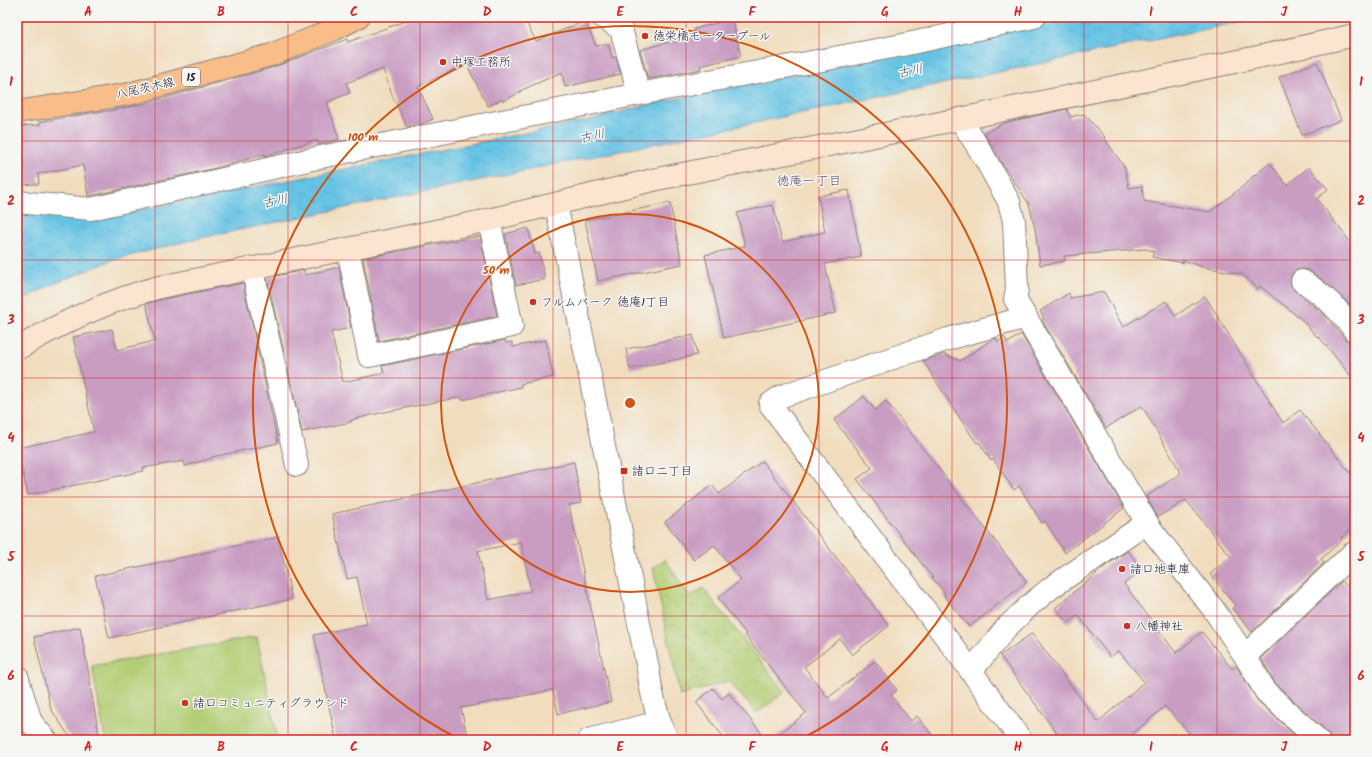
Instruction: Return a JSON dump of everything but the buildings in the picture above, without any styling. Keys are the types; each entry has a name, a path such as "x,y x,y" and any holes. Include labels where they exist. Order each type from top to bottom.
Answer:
{"main road":[{"name":"八尾茨木線","path":"17,112 129,94 271,56 335,29 358,17"}],"street":[{"path":"603,17 621,29 639,94"},
{"path":"17,202 91,209 321,157 639,94 898,46 1034,17"},
{"path":"17,349 66,321 111,302 160,287 489,220 556,204 578,197 657,179 960,119 1258,57 1355,35"},
{"path":"960,119 983,155 1009,202 1014,221 1017,289 1015,299 1148,523 1167,551 1214,610 1245,656 1266,692 1318,740"},
{"path":"556,204 651,690 663,731 589,740"},
{"path":"348,249 369,356 512,326 489,220"},
{"path":"252,268 297,465"},
{"path":"1302,281 1314,287 1348,321 1355,331"},
{"path":"1022,740 770,404 782,396 948,339 1026,317"},
{"path":"971,671 1006,628 1030,605 1052,588 1148,523"},
{"path":"1245,656 1352,554"},
{"path":"17,676 31,722 46,740"}],"green space":[{"path":"665,559 690,597 703,588 785,692 757,713 728,681 680,696 653,568"},
{"name":"諸口コミュニティグラウンド","path":"257,637 278,740 105,740 92,666"}],"water":[{"name":"古川","path":"1071,17 1264,17 191,240 113,260 51,285 17,303 17,210 106,215 130,212 586,121 651,104"}],"place":[{"name":"徳栄橋モータープール","path":"645,36"},
{"name":"中塚工務所","path":"443,62"},
{"name":"フルムパーク 徳庵1丁目","path":"533,302"},
{"name":"諸口二丁目","path":"624,471"},
{"name":"諸口地車庫","path":"1122,569"},
{"name":"八幡神社","path":"1127,626"},
{"name":"諸口コミュニティグラウンド","path":"185,703"}],"district":[{"name":"徳庵一丁目","path":"809,180"}]}
